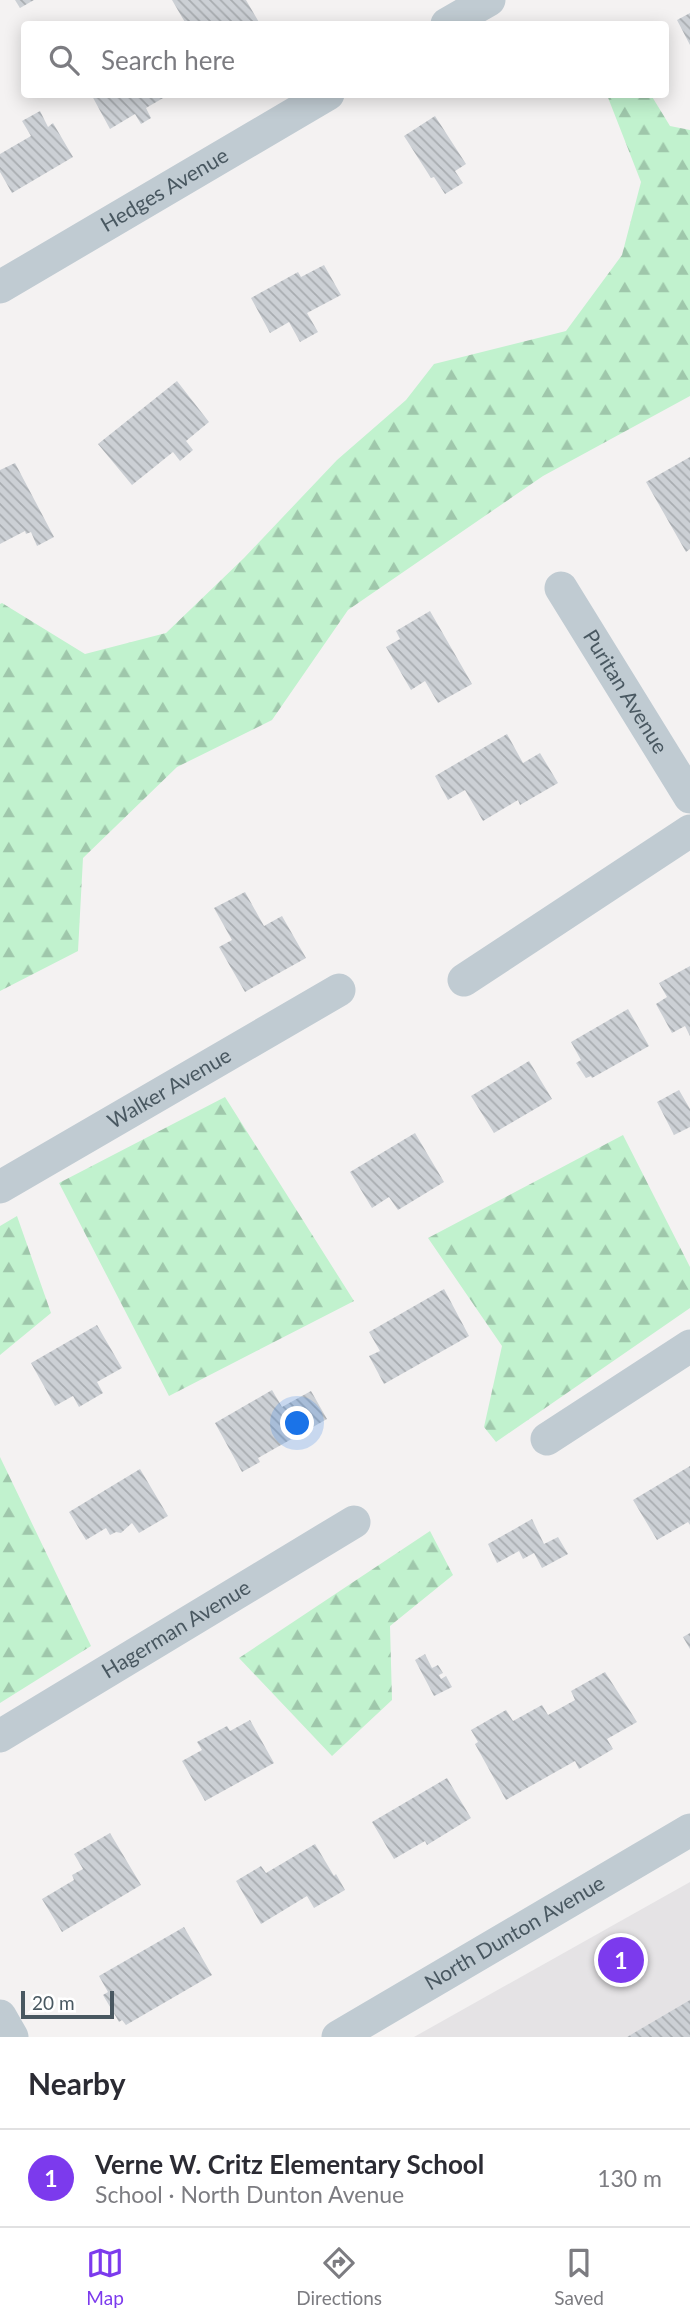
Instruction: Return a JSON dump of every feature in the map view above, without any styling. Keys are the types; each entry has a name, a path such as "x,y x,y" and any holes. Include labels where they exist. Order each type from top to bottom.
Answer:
{"street":[{"path":"452,21 489,0"},
{"name":"Hedges Avenue","path":"0,287 320,98"},
{"name":"Puritan Avenue","path":"561,588 690,797"},
{"path":"464,980 690,831"},
{"name":"Walker Avenue","path":"0,1187 339,990"},
{"path":"547,1438 690,1346"},
{"name":"Hagerman Avenue","path":"0,1736 354,1521"},
{"name":"North Dunton Avenue","path":"341,2036 690,1830"},
{"path":"0,2016 12,2037"}],"shaded area":[{"path":"690,1882 690,2037 414,2037"}],"green space":[{"path":"608,98 653,98 670,126 690,130 690,396 543,476 348,610 272,720 177,767 83,858 78,951 0,991 0,604 85,654 166,633 244,558 337,460 406,400 434,364 566,331 622,255 641,182"},
{"path":"225,1097 354,1301 169,1396 59,1183"},
{"path":"623,1135 690,1267 690,1308 496,1442 484,1427 502,1346 428,1238"},
{"path":"17,1216 51,1313 0,1355 0,1226"},
{"path":"0,1457 91,1646 0,1703"},
{"path":"430,1531 453,1575 390,1626 392,1700 332,1756 239,1658"}],"building":[{"path":"15,0 34,0 20,8"},
{"path":"172,0 246,0 258,21 184,21"},
{"path":"690,13 690,45 677,20"},
{"path":"93,98 163,98 146,108 151,118 141,124 135,114 110,129"},
{"path":"40,111 48,127 53,123 73,157 12,193 0,172 0,154 31,136 22,121"},
{"path":"435,116 466,164 455,171 463,183 445,194 434,177 431,178 404,136"},
{"path":"324,265 341,295 307,313 318,332 300,342 289,322 270,333 251,298 298,272 301,277"},
{"path":"177,381 209,422 186,441 193,450 180,461 173,452 132,485 98,444"},
{"path":"690,457 690,549 686,552 646,482"},
{"path":"15,463 54,537 37,546 31,532 26,534 25,531 0,544 0,470"},
{"path":"430,611 472,684 438,703 425,681 411,690 386,647 400,639 396,631"},
{"path":"507,734 523,763 540,753 558,783 520,805 518,800 483,821 465,790 448,800 435,776"},
{"path":"245,892 264,926 282,916 306,958 245,992 219,947 232,940 214,908"},
{"path":"690,966 690,1036 685,1026 672,1033 656,1004 667,997 659,983"},
{"path":"628,1009 649,1046 592,1078 586,1078 576,1063 581,1060 571,1042"},
{"path":"529,1061 552,1099 494,1133 471,1096"},
{"path":"679,1090 690,1109 690,1127 674,1135 657,1102"},
{"path":"415,1133 444,1182 398,1210 389,1197 372,1208 350,1172"},
{"path":"444,1289 469,1336 384,1384 369,1356 380,1351 369,1332"},
{"path":"97,1325 122,1368 97,1382 103,1393 79,1407 73,1396 55,1406 31,1363"},
{"path":"272,1390 282,1407 311,1391 327,1419 258,1458 260,1462 242,1472 215,1423"},
{"path":"690,1466 690,1525 688,1522 657,1540 633,1500"},
{"path":"140,1469 168,1516 139,1533 132,1523 121,1533 110,1535 106,1528 86,1540 69,1512"},
{"path":"532,1519 544,1544 558,1537 568,1554 542,1568 534,1553 523,1559 519,1551 497,1563 488,1544"},
{"path":"690,1633 690,1649 683,1637"},
{"path":"425,1654 432,1668 438,1665 443,1673 439,1675 441,1679 446,1676 452,1687 434,1696 415,1660"},
{"path":"605,1672 637,1722 607,1739 613,1749 579,1769 575,1761 506,1800 475,1744 478,1742 471,1730 506,1710 513,1721 542,1705 548,1715 575,1700 571,1691"},
{"path":"250,1720 274,1763 205,1801 182,1761 202,1750 197,1742 227,1726 230,1731"},
{"path":"447,1778 471,1818 427,1845 425,1841 394,1859 372,1822"},
{"path":"110,1833 141,1885 62,1932 42,1899 74,1880 72,1875 83,1869 74,1854"},
{"path":"315,1844 345,1890 314,1908 307,1896 261,1924 236,1881 261,1866 266,1873"},
{"path":"184,1927 212,1975 126,2025 122,2020 119,2022 103,1995 108,1992 99,1976"},
{"path":"690,2000 690,2037 627,2037"}],"place":[{"name":"Verne W. Critz Elementary School","path":"621,1960"}]}
